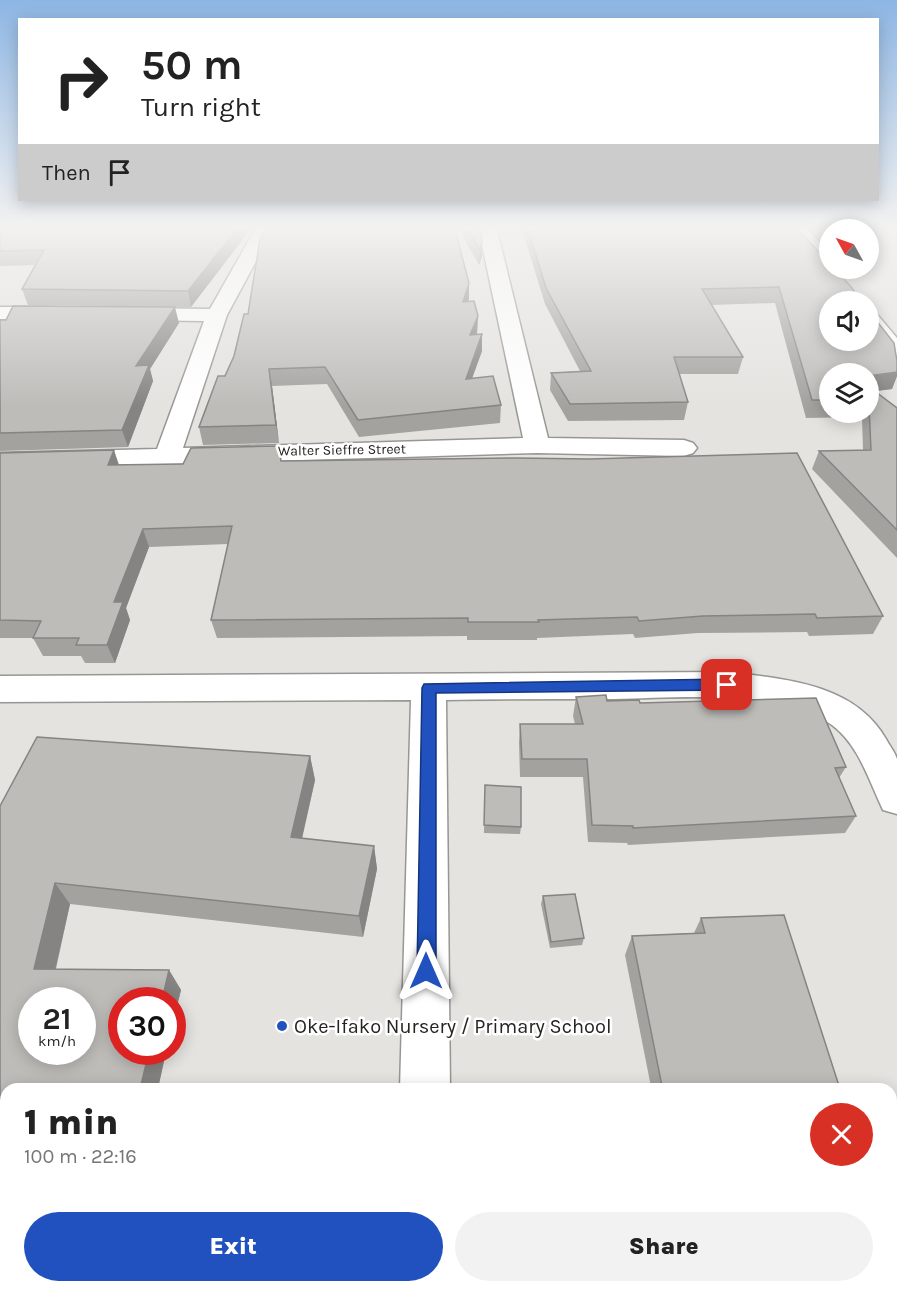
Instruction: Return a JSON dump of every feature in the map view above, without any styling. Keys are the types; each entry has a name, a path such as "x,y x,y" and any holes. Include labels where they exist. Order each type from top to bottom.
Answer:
{"street":[{"path":"168,454 218,315 233,286"},
{"path":"501,286 537,445"},
{"path":"0,313 69,313"},
{"path":"114,314 218,315"},
{"path":"879,330 897,353"},
{"name":"Walter Sieffre Street","path":"0,460 537,445 684,448"},
{"path":"0,690 727,685 799,695 831,706 860,730 897,798"},
{"path":"425,1083 429,688"}],"building":[{"path":"24,286 192,286 188,291 22,289"},
{"path":"252,286 468,286 463,302 474,301 478,316 470,335 482,334 466,379 493,376 501,405 358,420 325,367 269,369 276,425 199,427 218,376 225,376 234,356 244,314 248,314"},
{"path":"545,286 851,286 854,291 819,291 819,351 879,351 879,324 894,343 897,361 897,372 879,374 879,363 819,363 819,400 812,400 779,287 702,289 743,357 674,357 688,402 570,404 551,373 591,371"},
{"path":"13,306 175,307 136,366 149,365 122,430 0,433 0,320 6,320"},
{"path":"879,394 897,408 897,530 819,451 871,450 870,423 879,423"},
{"path":"279,446 281,461 589,459 797,453 883,616 817,618 815,614 703,616 639,621 637,617 538,620 539,622 468,622 468,618 211,620 232,526 143,529 114,602 123,602 107,645 76,645 79,638 33,638 41,621 0,620 0,453 114,450 108,465 183,464 191,448"},
{"path":"606,695 607,701 639,700 640,703 816,698 846,767 835,768 856,816 633,828 633,826 592,825 587,759 522,759 520,724 583,724 576,697"},
{"path":"37,737 310,756 291,837 374,846 359,916 55,883 34,969 169,970 165,987 108,987 108,1065 146,1065 141,1083 0,1083 0,806"},
{"path":"485,785 521,787 521,827 484,825"},
{"path":"575,894 584,938 551,942 543,896"},
{"path":"784,915 838,1083 661,1083 632,936 705,933 701,918"}],"place":[{"name":"Oke-Ifako Nursery / Primary School","path":"282,1026"}],"route":[{"path":"426,971 429,688 727,685"}]}
